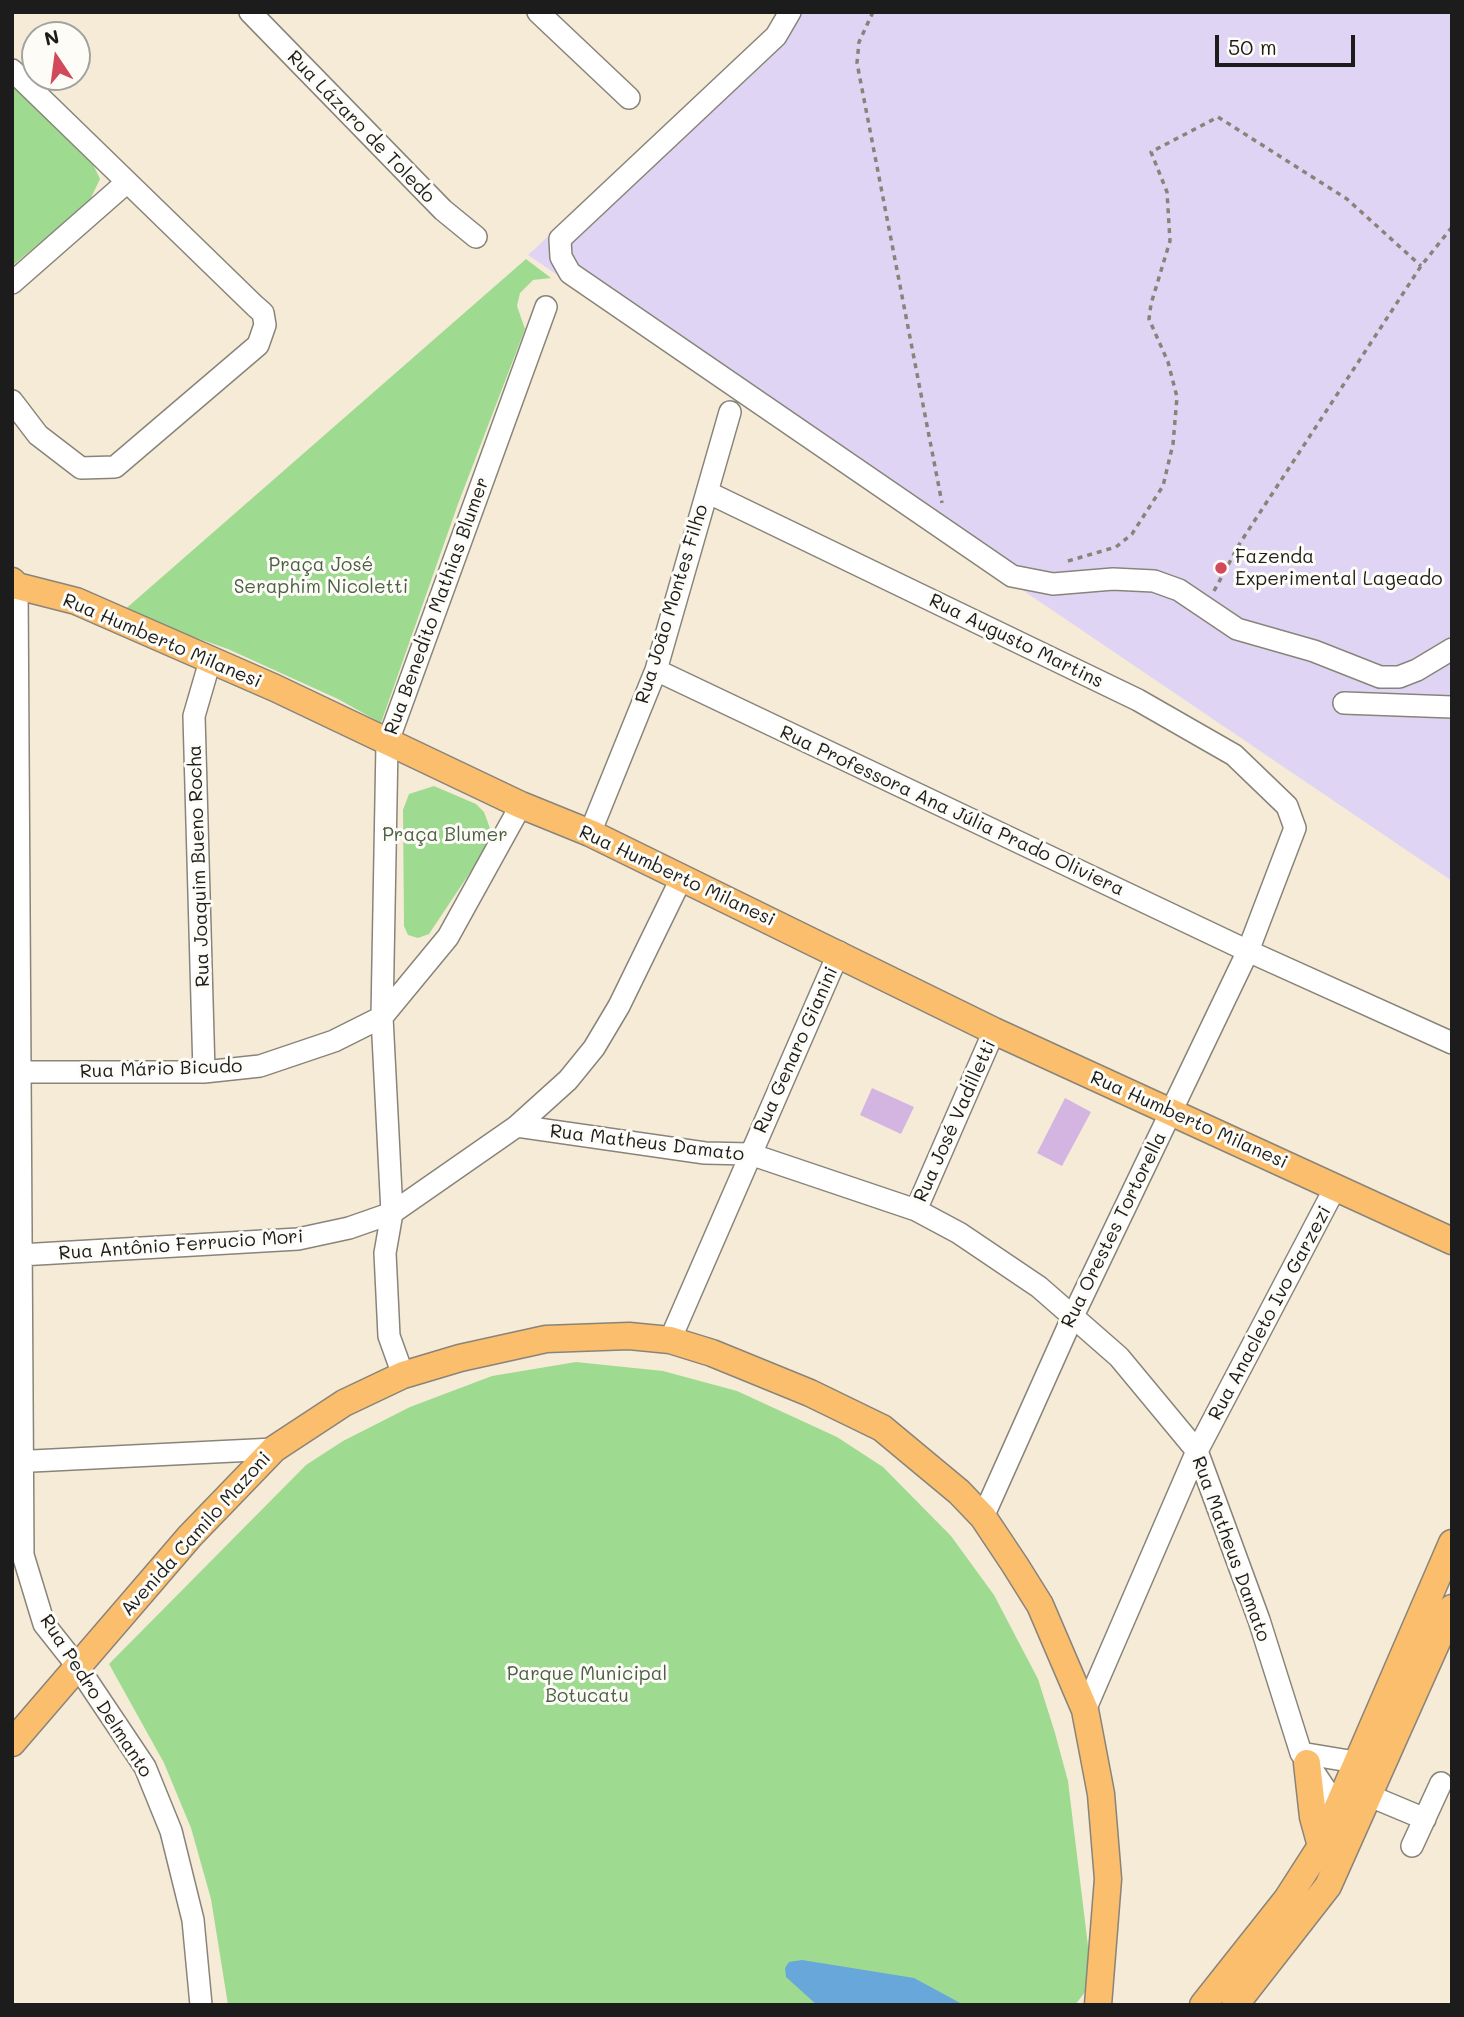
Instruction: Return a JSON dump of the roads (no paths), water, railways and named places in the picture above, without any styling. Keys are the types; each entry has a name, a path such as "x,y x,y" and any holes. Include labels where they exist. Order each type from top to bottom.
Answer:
{"main road":[{"name":"Rua Humberto Milanesi","path":"14,584 76,601 210,662 275,688 521,806 590,833 1170,1114 1336,1186 1452,1241"},
{"name":"Avenida Camilo Mazoni","path":"12,1743 190,1536 274,1449 344,1403 403,1375 460,1358 546,1339 629,1336 670,1340 712,1353 798,1388 882,1428 959,1492 983,1517 1040,1605 1085,1710 1101,1794 1108,1879 1097,2003"},
{"path":"1362,1799 1355,1762 1452,1543"},
{"path":"1235,2005 1328,1885 1362,1799 1452,1608"},
{"path":"1304,1758 1313,1817 1321,1846"},
{"path":"1355,1762 1362,1799"},
{"path":"1202,2005 1250,1948 1321,1846 1362,1799"}],"street":[{"name":"Rua Lázaro de Toledo","path":"250,12 443,210 476,237"},
{"path":"538,12 629,97"},
{"path":"790,12 776,36 560,239 561,257 570,273 1012,576 1052,584 1135,578 1179,590 1251,635 1293,644 1380,677 1399,677 1417,670 1452,649"},
{"path":"12,70 262,313 264,336 258,345 115,467 80,468 38,435 12,401"},
{"path":"12,283 126,183"},
{"name":"Rua Benedito Mathias Blumer","path":"403,1375 389,1336 385,1253 391,1213 382,1017 387,744 546,307"},
{"name":"Rua João Montes Filho","path":"590,833 656,670 730,412"},
{"name":"Rua Augusto Martins","path":"707,492 1138,700 1234,755 1287,806 1295,828"},
{"name":"Rua Pedro Delmanto","path":"14,584 16,1072 20,1255 18,1462 23,1555 44,1624 78,1667 145,1767 171,1831 193,1920 201,2005"},
{"name":"Rua Joaquim Bueno Rocha","path":"204,1072 194,716 210,662"},
{"name":"Rua Professora Ana Júlia Prado Oliviera","path":"656,670 1248,951 1452,1043"},
{"path":"1344,703 1452,707"},
{"name":"Rua Mário Bicudo","path":"16,1072 204,1072 260,1066 334,1041 382,1017 448,937 521,806"},
{"name":"Rua Orestes Tortorella","path":"983,1517 1073,1316 1248,951 1295,828"},
{"name":"Rua Antônio Ferrucio Mori","path":"20,1255 298,1239 349,1228 391,1213 517,1126 568,1080 594,1048 619,1006 681,879"},
{"name":"Rua Genaro Gianini","path":"670,1340 839,952"},
{"name":"Rua José Vadilletti","path":"916,1210 994,1031"},
{"name":"Rua Matheus Damato","path":"517,1126 705,1153 750,1154 916,1210 960,1233 1040,1287 1119,1357 1197,1451 1259,1620 1304,1758 1362,1799"},
{"name":"Rua Anacleto Ivo Garzezi","path":"1085,1710 1197,1451 1336,1186"},
{"path":"18,1462 274,1449"},
{"path":"1304,1758 1355,1762"},
{"path":"1412,1846 1441,1783"},
{"path":"1362,1799 1425,1819"}],"water":[{"path":"802,1960 914,1978 964,2005 817,2005 786,1977 785,1968 789,1962"}],"place":[{"name":"Fazenda Experimental Lageado","path":"1221,568"}],"park label":[{"name":"Praça José Seraphim Nicoletti","path":"321,576"},
{"name":"Praça Blumer","path":"445,835"},
{"name":"Parque Municipal Botucatu","path":"587,1685"}]}
